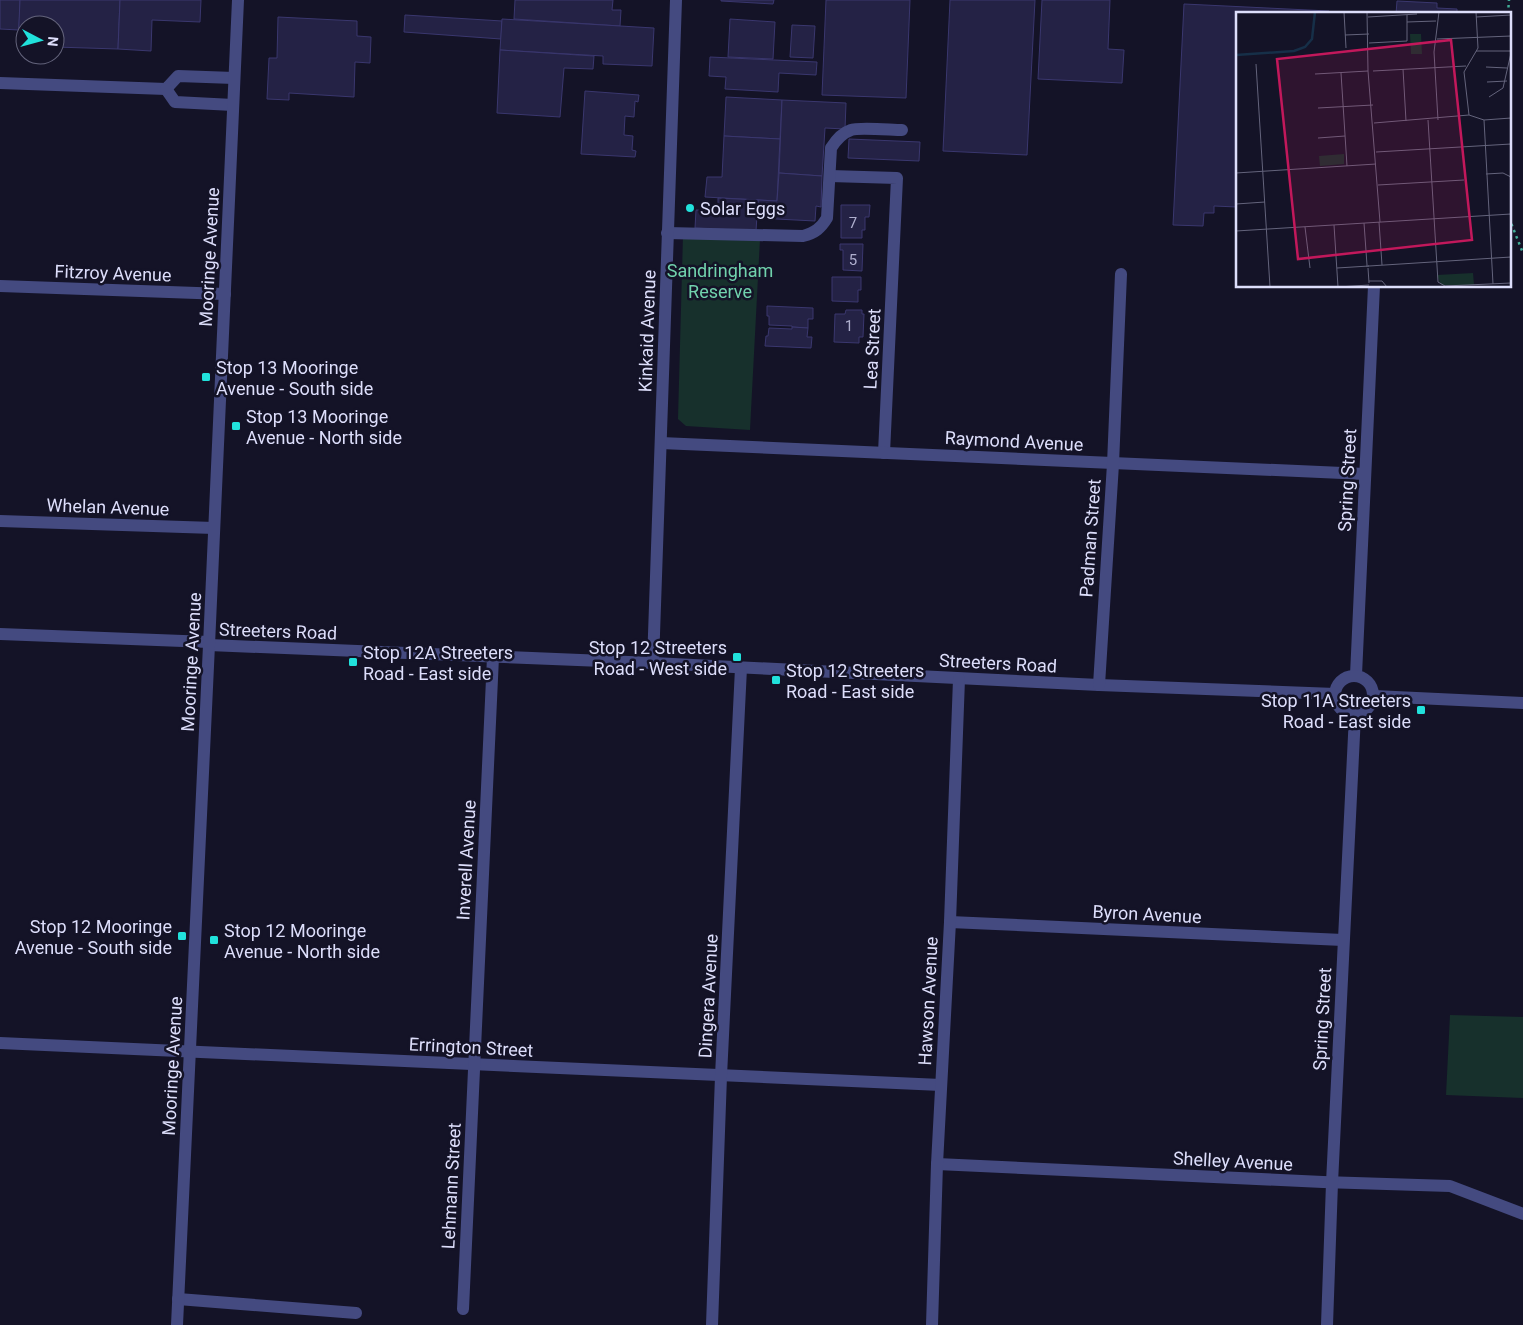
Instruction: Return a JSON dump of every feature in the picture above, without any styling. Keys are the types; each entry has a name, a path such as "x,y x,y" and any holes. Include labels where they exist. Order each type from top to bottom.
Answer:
{"street":[{"name":"Mooringe Avenue","path":"177,1325 238,0"},
{"name":"Kinkaid Avenue","path":"653,663 676,0"},
{"path":"0,83 166,89 178,76 234,78"},
{"path":"166,89 176,102 233,105"},
{"path":"667,233 803,236 811,234 817,231 827,218 831,148 842,135 853,129 902,130"},
{"name":"Lea Street","path":"830,176 897,178 884,453"},
{"name":"Padman Street","path":"1098,685 1113,464 1121,274"},
{"name":"Fitzroy Avenue","path":"0,286 224,294"},
{"name":"Spring Street","path":"1356,676 1374,288"},
{"name":"Raymond Avenue","path":"661,443 1365,474"},
{"name":"Whelan Avenue","path":"0,521 214,528"},
{"name":"Streeters Road","path":"0,634 653,663 959,679 1335,694"},
{"name":"Inverell Avenue","path":"474,1065 493,657"},
{"name":"Dingera Avenue","path":"712,1325 721,1076 741,668"},
{"path":"1356,676 1364,678 1374,690 1374,696 1369,708 1363,713 1355,715 1342,711 1337,704 1335,694 1336,688 1341,681 1348,677 1356,676"},
{"name":"Hawson Avenue","path":"932,1325 937,1164 950,922 959,679"},
{"path":"1374,696 1523,703"},
{"name":"Spring Street","path":"1327,1325 1343,940 1355,715"},
{"name":"Byron Avenue","path":"950,922 1343,940"},
{"name":"Errington Street","path":"0,1043 941,1085"},
{"name":"Lehmann Street","path":"463,1309 474,1065"},
{"name":"Shelley Avenue","path":"937,1164 1332,1183 1450,1186 1523,1214"},
{"path":"178,1299 356,1313"}],"path":[{"path":"1510,220 1523,253"}],"green space":[{"name":"Sandringham Reserve","path":"683,235 760,239 750,430 686,426 678,419"},
{"path":"1450,1015 1523,1017 1523,1098 1446,1095"}],"building":[{"path":"0,0 20,0 20,15 15,15 15,30 0,29"},
{"path":"20,0 120,0 118,49 65,47 65,15 19,15"},
{"path":"120,0 201,0 200,22 152,20 151,51 118,49"},
{"path":"515,0 613,0 612,10 621,10 620,26 514,19"},
{"path":"721,0 774,0 773,4"},
{"path":"826,0 910,0 906,98 822,95"},
{"path":"950,0 1035,0 1027,155 943,151"},
{"path":"1042,0 1110,0 1108,49 1124,50 1122,83 1038,79"},
{"path":"1397,1 1437,3 1437,8 1457,9 1457,12 1396,12"},
{"path":"1184,4 1329,11 1236,12 1236,207 1214,206 1214,213 1204,213 1203,226 1173,225"},
{"path":"405,15 502,21 501,39 404,32"},
{"path":"278,17 357,21 357,36 371,37 370,63 355,62 354,97 289,93 289,100 267,99 269,58 277,58"},
{"path":"502,19 654,28 652,66 603,64 603,56 500,50"},
{"path":"730,19 775,22 773,59 728,57"},
{"path":"792,25 815,26 813,58 790,57"},
{"path":"500,50 594,56 593,69 564,68 560,117 497,113"},
{"path":"710,57 817,62 816,75 779,73 778,92 725,89 726,77 709,76"},
{"path":"585,91 639,95 638,102 635,101 634,117 625,116 624,135 633,136 632,150 636,151 635,157 581,154"},
{"path":"726,97 782,100 780,139 724,136"},
{"path":"782,100 846,103 845,129 825,128 822,176 779,173"},
{"path":"724,136 780,139 777,201 705,197 707,177 722,177"},
{"path":"849,139 920,142 919,161 848,158"},
{"path":"779,173 822,176 821,207 816,206 815,221 757,218 758,200 777,201"},
{"path":"718,198 758,200 756,231 695,228 696,210 718,211"},
{"path":"841,205 870,205 869,217 865,217 865,230 862,230 862,238 841,238"},
{"path":"840,244 863,244 862,271 843,270 843,250 840,250"},
{"path":"832,277 861,277 861,290 858,290 858,302 832,301"},
{"path":"767,306 813,308 813,319 808,319 808,328 769,325"},
{"path":"846,310 862,310 862,314 864,314 863,337 859,337 859,343 834,342 835,314 845,314"},
{"path":"792,327 808,328 807,337 812,337 811,348 765,346 769,328 792,329"}],"place":[{"name":"Solar Eggs","path":"690,208"},
{"name":"Stop 13 Mooringe Avenue - South side","path":"206,377"},
{"name":"Stop 13 Mooringe Avenue - North side","path":"236,426"},
{"name":"Stop 12 Streeters Road - West side","path":"737,657"},
{"name":"Stop 12A Streeters Road - East side","path":"353,662"},
{"name":"Stop 12 Streeters Road - East side","path":"776,680"},
{"name":"Stop 11A Streeters Road - East side","path":"1421,710"},
{"name":"Stop 12 Mooringe Avenue - South side","path":"182,936"},
{"name":"Stop 12 Mooringe Avenue - North side","path":"214,940"}]}
